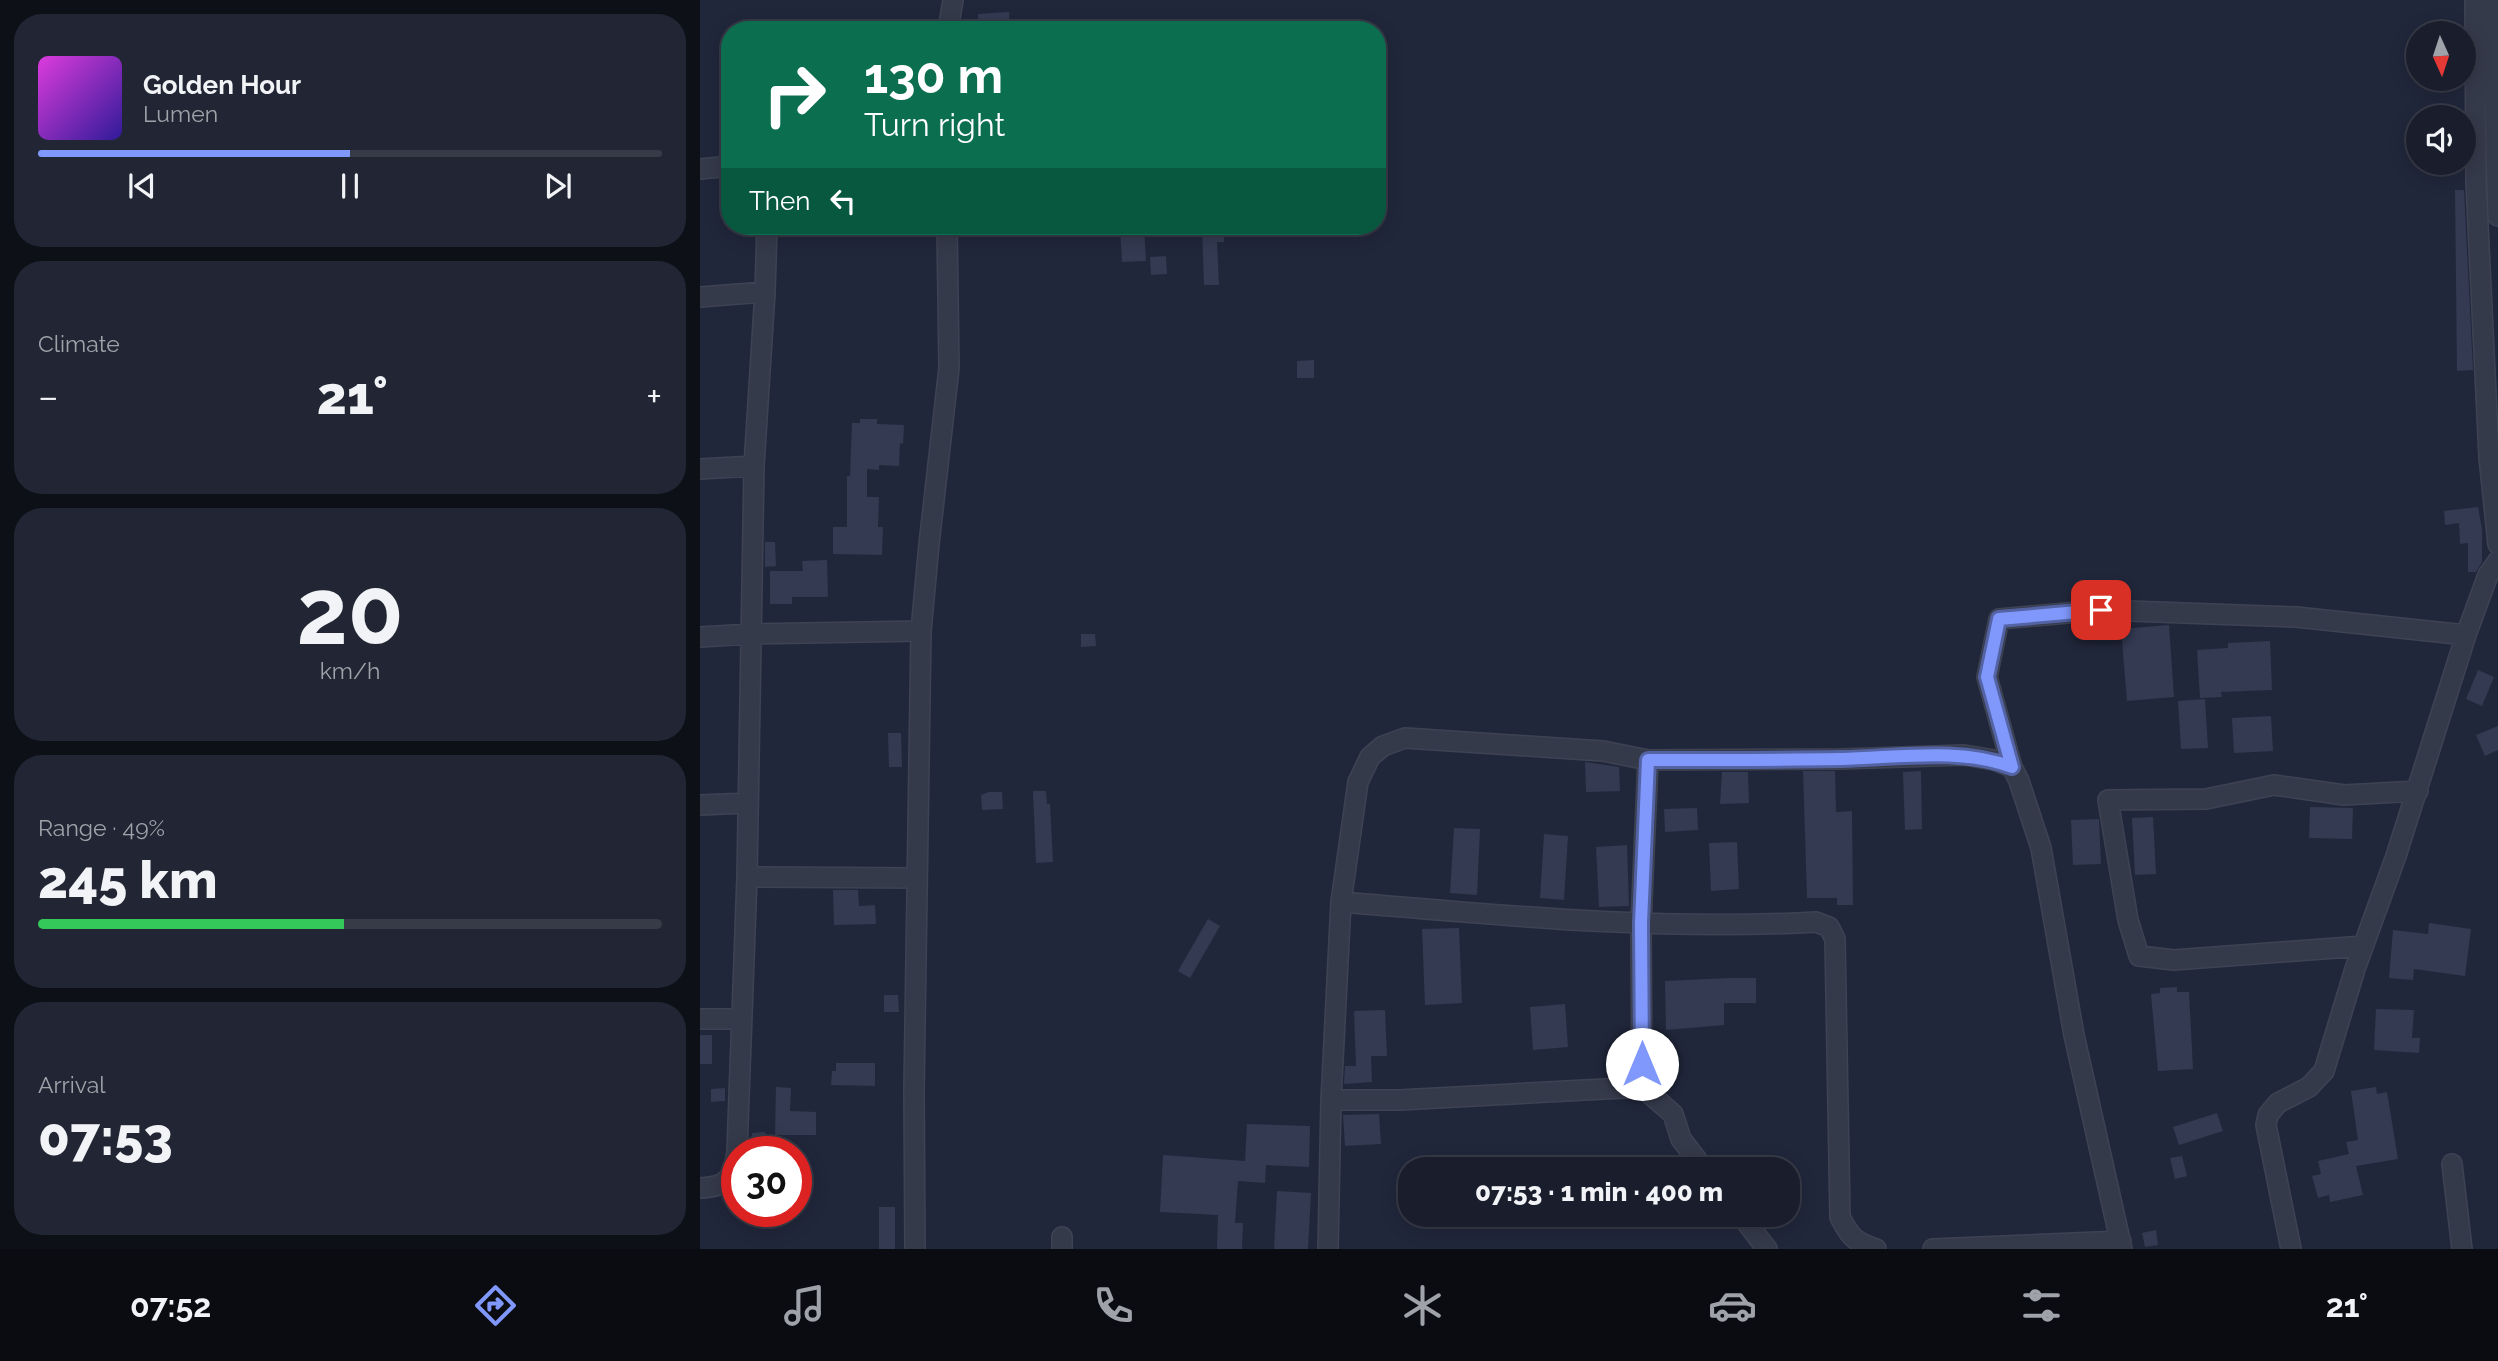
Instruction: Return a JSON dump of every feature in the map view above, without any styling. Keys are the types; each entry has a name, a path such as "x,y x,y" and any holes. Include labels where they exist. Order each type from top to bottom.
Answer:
{"street":[{"path":"950,21 953,0"},
{"path":"2489,2 2498,216"},
{"path":"2489,2 2476,183 2489,457 2498,544"},
{"path":"700,169 721,167"},
{"path":"737,1136 747,877 754,466 767,235"},
{"path":"915,1249 921,631 949,368 947,235"},
{"path":"700,297 765,292"},
{"path":"700,469 754,466"},
{"path":"2291,1249 2266,1125 2268,1115 2278,1103 2309,1087 2324,1071 2363,946 2418,791 2466,635 2488,575 2498,561"},
{"path":"1933,1249 2122,1245 2074,1035 2041,848 2012,767 1987,677 1999,619 2101,610 2296,617 2466,635"},
{"path":"700,637 921,631"},
{"path":"1328,1249 1331,1100 1341,902 1358,782 1370,757 1383,746 1405,738 1603,751 1648,760 1964,755 1994,760 2012,767"},
{"path":"1642,1087 1641,923 1648,760"},
{"path":"2363,946 2175,960 2138,956 2127,920 2108,800 2207,799 2274,785 2344,795 2418,791"},
{"path":"700,805 748,803"},
{"path":"747,877 917,878"},
{"path":"1341,902 1538,918 1641,923 1816,922 1829,927 1835,939 1840,1217 1848,1233 1859,1243 1876,1249"},
{"path":"700,1019 741,1019"},
{"path":"1331,1100 1400,1100 1642,1087 1673,1114 1681,1139 1695,1157"},
{"path":"2452,1164 2462,1249"},
{"path":"700,1188 721,1184"},
{"path":"1750,1227 1767,1249"}],"building":[{"path":"1009,12 1010,21 978,21 978,14"},
{"path":"2455,190 2464,190 2473,370 2457,371"},
{"path":"1120,235 1145,235 1146,261 1122,262"},
{"path":"1202,235 1224,235 1224,242 1217,242 1219,285 1204,285"},
{"path":"1166,256 1167,274 1151,275 1150,257"},
{"path":"1314,360 1314,378 1297,378 1297,361"},
{"path":"860,419 877,419 877,424 904,425 899,466 879,465 879,470 867,469 867,497 879,497 878,527 883,527 882,555 833,554 833,527 847,527 847,476 850,476 852,423 860,423"},
{"path":"2478,507 2482,529 2482,562 2476,572 2468,572 2468,543 2460,544 2459,523 2445,525 2444,511"},
{"path":"765,542 775,542 776,566 765,567"},
{"path":"827,560 828,597 792,597 792,604 770,604 770,571 803,571 802,561"},
{"path":"2169,625 2174,697 2127,701 2121,629"},
{"path":"1081,634 1095,634 1096,646 1081,647"},
{"path":"2270,641 2272,690 2221,692 2222,697 2200,698 2197,650 2228,648 2228,643"},
{"path":"2478,670 2494,677 2482,706 2466,699"},
{"path":"2205,699 2208,748 2181,749 2178,701"},
{"path":"2271,716 2273,751 2234,753 2232,718"},
{"path":"2498,726 2498,750 2485,756 2476,735"},
{"path":"888,733 901,733 902,767 889,767"},
{"path":"1585,762 1619,767 1620,791 1586,792"},
{"path":"1803,771 1835,771 1836,812 1852,811 1853,905 1837,905 1837,898 1807,898"},
{"path":"1921,771 1922,829 1905,830 1903,772"},
{"path":"1722,772 1748,772 1749,803 1720,804"},
{"path":"1033,791 1046,791 1047,804 1050,804 1053,862 1036,863"},
{"path":"1002,792 1003,809 982,810 981,795"},
{"path":"2310,807 2353,808 2352,839 2309,838"},
{"path":"1697,808 1698,830 1665,832 1664,809"},
{"path":"2153,817 2156,874 2135,875 2132,818"},
{"path":"2099,819 2101,864 2073,865 2071,820"},
{"path":"1454,828 1480,829 1477,895 1450,893"},
{"path":"1544,834 1568,836 1564,900 1540,898"},
{"path":"1737,842 1739,889 1711,891 1709,843"},
{"path":"1627,845 1629,906 1599,907 1596,847"},
{"path":"833,890 858,890 859,906 875,905 876,924 834,925"},
{"path":"1208,919 1220,926 1190,978 1178,971"},
{"path":"2429,923 2471,929 2465,976 2414,969 2413,980 2389,978 2393,930 2428,934"},
{"path":"1459,928 1462,1003 1425,1005 1422,929"},
{"path":"1756,978 1756,1003 1724,1003 1724,1025 1666,1030 1665,981"},
{"path":"2177,987 2177,992 2189,992 2193,1069 2158,1071 2151,994 2160,993 2160,988"},
{"path":"884,995 898,995 899,1012 884,1012"},
{"path":"1565,1004 1568,1047 1533,1050 1530,1007"},
{"path":"2376,1009 2414,1010 2412,1038 2420,1038 2419,1053 2374,1050"},
{"path":"1385,1010 1387,1056 1371,1056 1372,1082 1344,1084 1345,1066 1356,1066 1354,1011"},
{"path":"700,1035 712,1035 712,1064 700,1064"},
{"path":"836,1063 875,1063 875,1086 831,1085 832,1071 836,1071"},
{"path":"776,1087 791,1088 790,1111 816,1112 816,1135 775,1135"},
{"path":"2376,1087 2377,1094 2387,1092 2398,1159 2356,1166 2363,1195 2330,1202 2329,1195 2318,1198 2312,1176 2321,1174 2318,1161 2349,1154 2346,1142 2358,1140 2351,1091"},
{"path":"725,1088 725,1101 711,1102 711,1089"},
{"path":"2217,1113 2223,1131 2179,1145 2173,1127"},
{"path":"1379,1114 1381,1144 1345,1146 1343,1115"},
{"path":"1247,1124 1310,1126 1309,1167 1266,1165 1265,1183 1238,1181 1235,1223 1243,1223 1242,1249 1217,1249 1218,1215 1160,1212 1163,1155 1245,1161"},
{"path":"765,1132 765,1136 752,1136 752,1133"},
{"path":"2182,1156 2187,1176 2175,1179 2170,1158"},
{"path":"1277,1191 1311,1193 1308,1249 1274,1249"},
{"path":"879,1207 895,1207 895,1249 879,1249"},
{"path":"2156,1230 2158,1245 2145,1247 2142,1233"}],"route":[{"path":"1642,1064 1641,923 1648,760 1964,755 1994,760 2012,767 1987,677 1999,619 2101,610"}]}
